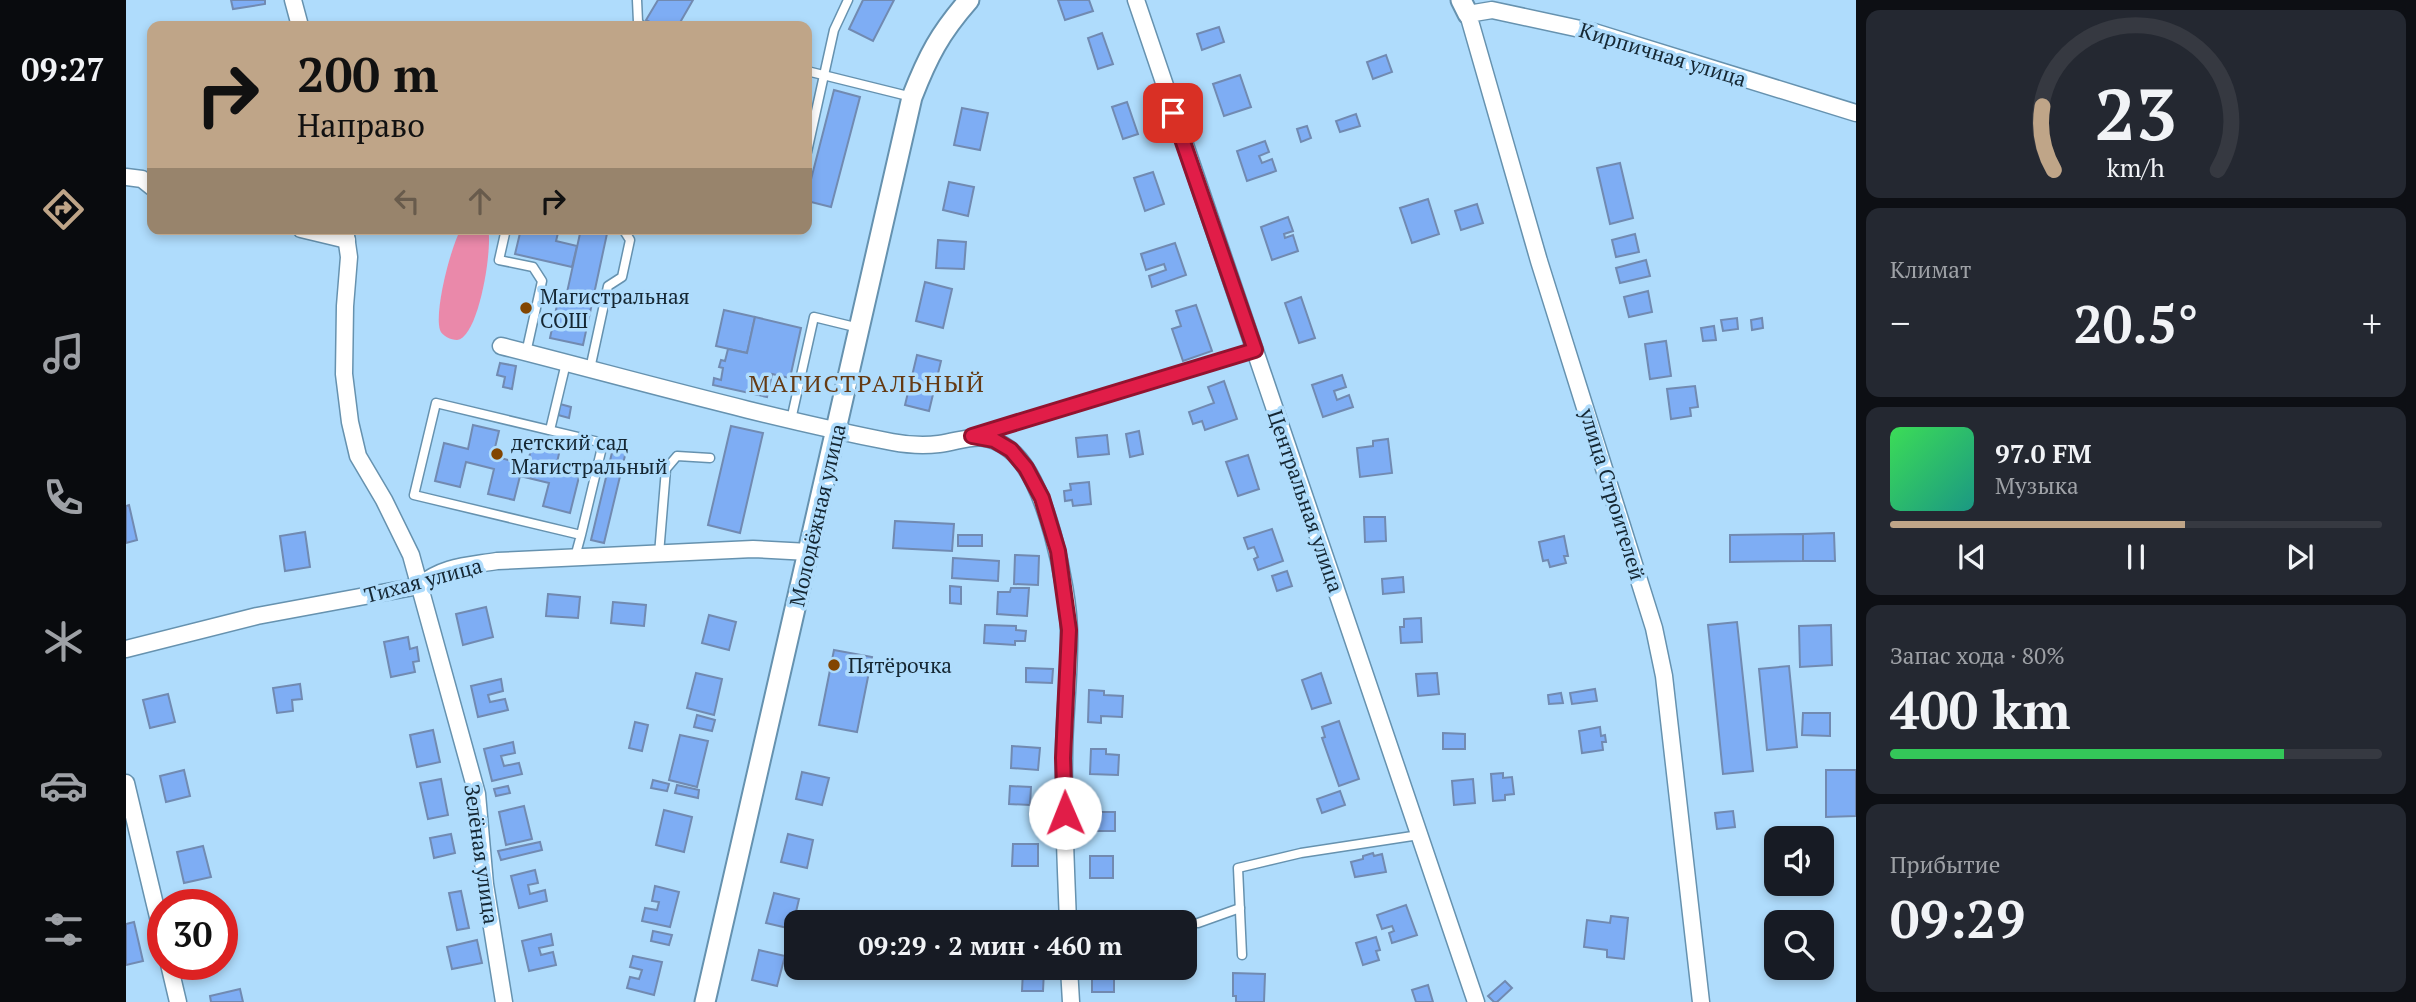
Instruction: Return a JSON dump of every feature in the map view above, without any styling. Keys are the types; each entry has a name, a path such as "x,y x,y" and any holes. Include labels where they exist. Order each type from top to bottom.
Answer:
{"street":[{"path":"293,0 299,21"},
{"name":"Молодёжная улица","path":"705,1002 912,97 925,63 947,26 969,0"},
{"name":"Центральная улица","path":"1136,0 1476,1002"},
{"name":"Кирпичная улица","path":"1464,7 1492,10 1594,32 1856,113"},
{"name":"улица Строителей","path":"1464,7 1539,261 1654,628 1664,676 1701,1002"},
{"path":"126,177 142,179 147,183"},
{"name":"Зелёная улица","path":"346,235 349,257 344,374 350,422 358,456 384,500 411,555 477,794 485,884 504,1002"},
{"path":"501,346 836,431 910,446 940,444 972,436 994,440 1011,450 1026,468 1042,498 1058,551 1069,630 1063,758 1068,910"},
{"name":"Тихая улица","path":"126,649 257,616 419,586 433,574 497,561 753,549 809,552"},
{"path":"126,783 151,889"},
{"path":"173,980 178,1002"},
{"path":"1070,980 1071,1002"}],"lane":[{"path":"638,0 638,21"},
{"path":"812,131 834,30 848,0"},
{"path":"812,72 912,97"},
{"path":"505,235 499,260 533,267 542,281 526,353"},
{"path":"590,369 608,286 622,277 630,240 627,235"},
{"path":"791,420 814,317 859,328"},
{"path":"972,436 1255,350"},
{"path":"550,430 566,363"},
{"path":"575,557 581,535 603,443 436,403 414,495 581,535"},
{"path":"659,554 666,469 677,456 710,458"},
{"path":"1242,955 1238,867 1314,851 1419,835"},
{"path":"1198,923 1240,908"}],"shaded area":[{"path":"459,235 489,235 486,271 478,308 465,335 457,340 443,334 439,321 444,279"}],"building":[{"path":"231,0 265,0 265,4 233,9"},
{"path":"658,0 693,0 681,21 646,20"},
{"path":"863,0 894,0 873,41 849,29"},
{"path":"1058,0 1089,0 1093,11 1065,20"},
{"path":"1219,27 1224,42 1202,50 1197,34"},
{"path":"1102,33 1113,64 1098,69 1088,38"},
{"path":"1386,55 1392,72 1373,79 1367,62"},
{"path":"1240,75 1251,107 1224,116 1213,84"},
{"path":"834,90 860,97 831,207 812,202 812,176"},
{"path":"1127,102 1138,134 1123,139 1112,107"},
{"path":"962,108 988,113 980,150 954,145"},
{"path":"1356,114 1360,126 1340,132 1336,121"},
{"path":"1307,126 1311,138 1301,142 1297,129"},
{"path":"1265,141 1269,152 1259,156 1262,163 1272,159 1276,171 1247,181 1237,151"},
{"path":"1620,163 1633,218 1610,224 1597,168"},
{"path":"1153,172 1164,204 1145,211 1134,178"},
{"path":"949,182 974,187 968,216 943,210"},
{"path":"1428,199 1439,234 1412,243 1400,208"},
{"path":"1477,204 1483,223 1461,230 1455,211"},
{"path":"1288,217 1293,231 1284,234 1285,238 1293,235 1298,251 1272,260 1261,227"},
{"path":"1635,234 1639,252 1616,257 1612,240"},
{"path":"520,235 558,235 556,241 577,246 572,267 515,254"},
{"path":"580,235 607,235 583,345 550,338 557,305 564,306"},
{"path":"938,240 966,242 964,269 936,268"},
{"path":"1175,243 1186,275 1152,287 1149,276 1166,270 1164,264 1146,270 1141,254"},
{"path":"1646,260 1650,276 1620,283 1616,268"},
{"path":"925,282 952,289 943,328 916,321"},
{"path":"1648,291 1652,312 1629,317 1624,297"},
{"path":"1301,297 1315,338 1299,343 1285,303"},
{"path":"1196,305 1212,351 1183,361 1172,329 1181,326 1176,311"},
{"path":"724,310 755,317 747,353 716,346"},
{"path":"755,317 801,328 790,378 772,374 767,397 713,385 714,378 721,380 723,368 719,367 721,360 725,361 728,349 747,353"},
{"path":"1737,318 1738,329 1723,331 1721,320"},
{"path":"1762,318 1763,328 1752,330 1751,320"},
{"path":"1714,326 1716,340 1703,341 1701,328"},
{"path":"1666,341 1671,376 1650,379 1645,344"},
{"path":"917,355 941,361 929,411 905,405"},
{"path":"500,363 516,366 512,389 503,387 505,377 497,375"},
{"path":"1342,375 1346,387 1334,391 1337,400 1349,395 1353,407 1323,417 1312,385"},
{"path":"1224,381 1237,419 1205,430 1202,421 1193,424 1189,412 1214,403 1208,387"},
{"path":"1695,386 1698,407 1690,408 1691,416 1671,419 1667,389"},
{"path":"560,404 571,407 569,418 558,415"},
{"path":"473,425 499,431 493,456 527,465 534,439 561,445 555,471 579,477 570,513 543,506 549,483 520,476 514,500 488,494 494,469 466,462 460,487 435,481 444,443 468,449"},
{"path":"731,426 763,433 740,533 708,525"},
{"path":"1139,431 1143,454 1130,457 1126,434"},
{"path":"1107,435 1109,454 1078,457 1076,438"},
{"path":"1388,439 1392,473 1360,477 1357,448 1373,446 1373,441"},
{"path":"615,440 628,443 604,543 591,540"},
{"path":"1248,455 1259,489 1238,496 1226,462"},
{"path":"1089,482 1091,504 1073,506 1072,500 1065,501 1064,491 1071,490 1070,484"},
{"path":"129,505 137,540 126,543 126,506"},
{"path":"1364,517 1385,517 1386,541 1365,542"},
{"path":"895,521 954,524 952,551 893,548"},
{"path":"1272,529 1283,561 1258,570 1254,559 1258,557 1254,547 1248,549 1244,538"},
{"path":"305,532 310,567 285,571 280,536"},
{"path":"1834,533 1835,561 1803,561 1803,534"},
{"path":"1803,534 1803,561 1730,562 1730,535"},
{"path":"958,535 982,535 982,546 958,546"},
{"path":"1564,536 1568,556 1564,556 1566,563 1550,567 1548,560 1543,561 1539,542"},
{"path":"1015,555 1039,556 1038,585 1014,584"},
{"path":"953,558 999,561 998,581 952,578"},
{"path":"1287,571 1292,586 1277,591 1272,576"},
{"path":"1403,577 1404,592 1383,594 1382,579"},
{"path":"950,586 961,587 961,604 950,603"},
{"path":"1011,588 1029,588 1027,616 997,614 998,592 1010,592"},
{"path":"548,594 580,597 578,618 546,616"},
{"path":"613,602 646,605 644,626 611,623"},
{"path":"486,607 493,637 463,645 456,614"},
{"path":"709,615 736,622 729,650 702,643"},
{"path":"1421,618 1422,642 1401,643 1400,627 1404,627 1404,619"},
{"path":"1737,622 1753,771 1723,774 1708,625"},
{"path":"985,625 1016,626 1016,630 1026,631 1025,641 1015,641 1015,645 984,643"},
{"path":"1831,625 1832,665 1800,667 1799,626"},
{"path":"408,637 410,649 417,647 419,661 413,662 415,672 391,677 384,642"},
{"path":"834,650 872,657 857,732 819,725"},
{"path":"1789,666 1797,747 1767,750 1759,669"},
{"path":"1026,668 1053,669 1052,683 1026,682"},
{"path":"696,673 722,679 714,715 687,708"},
{"path":"1321,673 1331,703 1312,709 1302,680"},
{"path":"1437,673 1439,694 1418,696 1416,674"},
{"path":"501,679 503,691 488,695 490,702 505,699 508,710 478,717 471,686"},
{"path":"300,684 302,699 292,700 293,711 277,713 273,688"},
{"path":"1595,689 1597,701 1572,704 1570,693"},
{"path":"1089,690 1104,691 1104,695 1123,696 1122,717 1101,716 1101,723 1088,722"},
{"path":"1561,693 1563,703 1549,704 1548,695"},
{"path":"168,694 175,722 150,728 143,700"},
{"path":"1803,713 1830,713 1830,736 1802,735"},
{"path":"697,715 715,720 712,731 694,727"},
{"path":"1339,721 1359,779 1339,786 1322,738 1325,737 1322,727"},
{"path":"635,722 648,725 642,751 629,748"},
{"path":"1600,727 1601,736 1605,735 1606,742 1602,742 1603,750 1582,753 1579,731"},
{"path":"433,730 440,762 417,767 410,735"},
{"path":"1443,733 1465,734 1465,749 1443,749"},
{"path":"680,735 708,741 697,787 669,780"},
{"path":"513,742 515,753 501,756 504,766 519,763 522,774 492,781 484,749"},
{"path":"1012,746 1040,748 1038,770 1011,768"},
{"path":"1091,749 1106,749 1106,754 1119,755 1118,775 1090,774"},
{"path":"184,770 190,796 166,802 160,776"},
{"path":"1826,770 1856,770 1856,816 1826,817"},
{"path":"802,772 829,778 822,805 796,799"},
{"path":"1503,773 1503,778 1512,777 1514,794 1505,795 1505,800 1493,801 1491,774"},
{"path":"441,779 448,815 428,819 420,783"},
{"path":"1473,779 1475,803 1454,805 1452,781"},
{"path":"653,780 669,784 667,791 651,788"},
{"path":"677,785 699,790 698,798 675,793"},
{"path":"508,786 510,793 496,796 494,789"},
{"path":"1010,786 1031,787 1030,805 1009,804"},
{"path":"1340,791 1345,805 1322,813 1317,799"},
{"path":"524,806 532,839 506,845 499,812"},
{"path":"664,810 692,817 684,852 656,845"},
{"path":"1733,811 1735,827 1717,829 1715,813"},
{"path":"1095,812 1115,812 1115,831 1095,831"},
{"path":"451,834 455,853 434,858 430,838"},
{"path":"788,834 813,840 807,868 781,862"},
{"path":"540,842 542,850 501,860 498,851"},
{"path":"1013,844 1038,844 1038,866 1012,866"},
{"path":"203,846 211,877 184,883 177,852"},
{"path":"1373,853 1374,856 1382,854 1386,872 1355,877 1351,862"},
{"path":"1090,856 1113,856 1113,878 1090,878"},
{"path":"535,870 538,883 528,885 530,894 545,890 547,901 519,908 511,876"},
{"path":"655,886 679,892 670,927 642,921 645,908 657,910 659,902 652,901"},
{"path":"461,891 469,928 457,930 449,893"},
{"path":"774,893 799,899 796,910 784,910 784,927 766,923"},
{"path":"1406,905 1417,935 1392,943 1389,933 1394,931 1392,926 1382,929 1377,915"},
{"path":"1611,916 1628,918 1624,959 1607,957 1607,950 1584,947 1587,920 1610,923"},
{"path":"134,922 143,961 126,965 126,924"},
{"path":"653,931 672,935 669,945 651,941"},
{"path":"551,934 553,945 539,948 541,955 553,952 556,965 529,971 522,941"},
{"path":"1376,937 1380,950 1376,951 1379,960 1363,965 1356,943"},
{"path":"477,940 482,963 452,969 447,947"},
{"path":"759,950 784,956 777,986 752,980"},
{"path":"633,956 662,962 654,995 627,988 630,977 639,979 642,970 630,967"},
{"path":"1233,973 1265,974 1264,1002 1236,1002 1236,996 1233,996"},
{"path":"1023,980 1044,980 1043,991 1022,991"},
{"path":"1092,980 1114,980 1114,992 1092,992"},
{"path":"1505,981 1512,988 1494,1002 1488,996"},
{"path":"1428,985 1433,1002 1416,1002 1412,990"},
{"path":"240,989 243,1002 211,1002 210,996"}],"place":[{"name":"Магистральная СОШ","path":"526,308"},
{"name":"детский сад Магистральный","path":"497,454"},
{"name":"Пятёрочка","path":"834,665"}],"district":[{"name":"МАГИСТРАЛЬНЫЙ","path":"867,383"}],"route":[{"path":"1065,813 1063,758 1069,630 1058,551 1042,498 1026,468 1011,450 994,440 972,436 1255,350 1173,113"}]}
